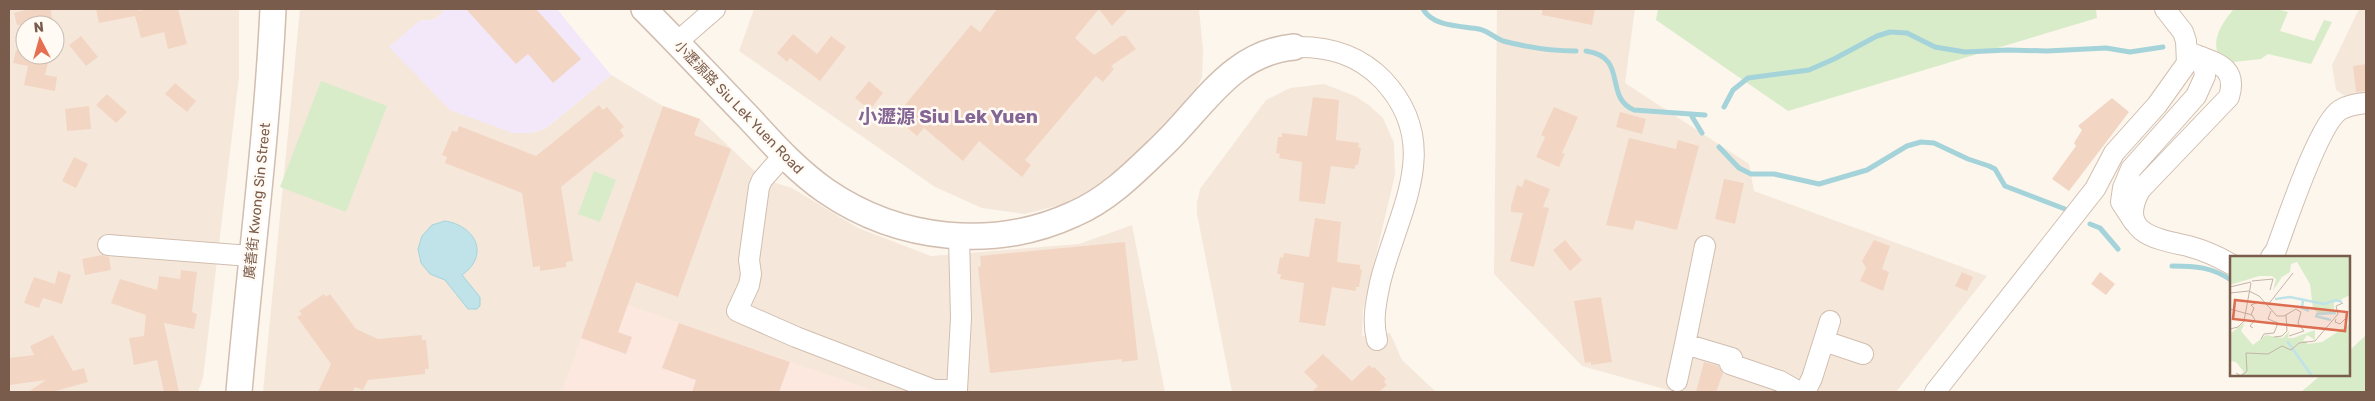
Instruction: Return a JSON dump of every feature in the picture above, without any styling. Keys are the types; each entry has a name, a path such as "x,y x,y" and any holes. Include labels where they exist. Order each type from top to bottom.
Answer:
{"street":[{"name":"廣善街 Kwong Sin Street","path":"239,392 250,256 265,123 273,9"},
{"name":"小瀝源路 Siu Lek Yuen Road","path":"644,9 784,155 825,190 875,218 927,233 959,237 1005,234 1028,230 1075,214 1115,189 1140,168 1184,124 1228,75 1261,54 1294,47 1333,49 1363,63 1388,86 1400,101 1407,116 1414,161 1412,182 1406,206 1385,265 1378,296 1374,324 1377,340"},
{"path":"677,42 715,9"},
{"path":"2165,9 2183,32 2205,76 2196,96 2130,169 2121,202 2136,223 2152,238 2206,252 2230,264"},
{"path":"2136,223 2133,209 2140,190 2229,97 2232,83 2230,73 2195,54"},
{"path":"1935,392 2095,189 2114,153 2152,112 2195,54"},
{"path":"2272,256 2276,250 2310,162 2330,119 2340,110 2350,105 2366,103"},
{"path":"784,155 762,180 759,187 749,260 751,274 749,285 737,311 796,337 934,390 957,390 961,318 959,237"},
{"path":"108,245 250,256"},
{"path":"1678,382 1705,246"},
{"path":"1806,392 1830,321"},
{"path":"1824,341 1863,354"},
{"path":"1685,344 1732,358 1730,364 1780,381 1800,392"}],"shaded area":[{"path":"9,9 239,9 239,77 203,378 198,392 9,392"},
{"path":"300,9 445,9 436,19 419,21 513,133 530,133 545,129 611,75 663,106 700,119 763,179 792,188 858,228 931,256 1079,244 1132,225 1165,392 263,392"},
{"path":"445,9 557,9 611,75 545,129 530,133 513,133 450,110 389,47 419,21 436,19"},
{"path":"754,9 1199,9 1203,50 1202,77 1193,96 1133,164 1079,200 1025,214 982,208 935,187 739,51"},
{"path":"1497,9 1635,9 1625,83 1749,164 1754,191 1987,276 1896,392 1675,392 1582,366 1494,274"},
{"path":"2359,9 2366,9 2366,110 2336,90 2332,65"},
{"path":"1324,84 1355,96 1370,106 1383,118 1394,143 1395,175 1363,310 1362,336 1390,333 1402,360 1436,392 1232,392 1197,214 1200,189 1266,100 1290,88"},
{"path":"597,294 877,392 562,392"}],"green space":[{"path":"1658,9 2096,9 2097,18 1788,111 1656,20"},
{"path":"2234,9 2277,9 2288,12 2280,31 2314,41 2324,20 2332,22 2311,64 2268,54 2261,59 2233,62 2217,51 2216,45 2220,28"},
{"path":"321,81 387,106 346,212 280,187"},
{"path":"594,171 616,180 600,222 578,214"},
{"path":"2366,335 2366,392 2301,392 2320,376 2350,376 2350,350"}],"water":[{"path":"445,221 465,229 476,242 476,259 471,267 462,275 480,297 480,306 477,309 468,309 445,280 430,274 421,263 418,249 422,236 432,225"}],"building":[{"path":"30,9 51,9 51,15 15,15 15,17 14,13"},
{"path":"96,9 137,9 138,11 147,9 178,9 187,44 168,49 164,32 141,38 135,16 99,23"},
{"path":"466,9 536,9 581,59 553,83 528,54 516,64"},
{"path":"997,9 1099,9 1075,38 1094,55 1121,36 1126,36 1136,49 1111,66 1114,69 1103,82 1096,76 1025,160 1031,165 1022,177 979,141 963,161 924,128 917,136 895,117 971,25 980,32"},
{"path":"1099,9 1128,9 1112,26"},
{"path":"1542,9 1595,9 1592,25 1542,15"},
{"path":"793,34 817,54 831,36 846,47 820,81 790,58 787,62 777,53"},
{"path":"81,36 98,57 86,66 69,45"},
{"path":"2366,64 2366,91 2356,92 2353,66"},
{"path":"23,65 47,65 45,75 57,77 55,91 24,85 28,66"},
{"path":"869,81 883,93 870,110 855,98"},
{"path":"175,83 196,101 187,112 165,94"},
{"path":"107,94 127,112 116,123 96,105"},
{"path":"1313,97 1339,100 1336,140 1359,143 1358,147 1361,148 1358,165 1355,165 1355,169 1331,166 1325,204 1299,201 1302,162 1279,158 1280,154 1276,153 1278,137 1282,137 1282,133 1307,136"},
{"path":"2112,98 2129,112 2069,191 2052,179 2076,146 2074,143 2082,130 2078,126"},
{"path":"599,105 603,110 607,107 624,127 620,130 624,136 561,187 573,261 566,262 566,267 540,271 540,266 533,267 522,193 445,163 447,157 442,155 452,131 457,132 459,126 536,156"},
{"path":"89,106 91,129 67,131 65,109"},
{"path":"663,106 700,119 694,135 731,149 678,297 636,282 618,332 632,337 626,354 581,338"},
{"path":"1554,107 1578,117 1562,153 1565,154 1559,167 1536,157 1545,137 1541,135"},
{"path":"1620,112 1646,119 1642,134 1616,127"},
{"path":"1629,138 1676,149 1678,140 1699,146 1677,230 1636,220 1633,230 1606,225"},
{"path":"74,157 88,164 76,188 62,181"},
{"path":"1525,179 1550,189 1543,207 1549,208 1534,267 1510,261 1523,213 1511,212 1511,206 1517,185 1522,187"},
{"path":"1724,179 1744,183 1735,224 1715,219"},
{"path":"1315,218 1341,222 1337,262 1360,265 1362,270 1359,287 1356,287 1356,291 1332,287 1325,326 1299,322 1304,283 1280,279 1281,274 1277,274 1280,257 1283,258 1284,253 1309,257"},
{"path":"1565,240 1582,260 1570,271 1553,250"},
{"path":"1874,240 1890,246 1882,269 1889,272 1883,291 1860,281 1866,268 1862,261"},
{"path":"1125,242 1138,360 1122,362 1122,359 990,373 978,267 981,266 980,256"},
{"path":"102,255 109,257 111,270 85,275 82,259"},
{"path":"181,270 197,272 192,312 197,314 194,329 164,323 179,392 164,392 157,360 134,365 129,338 144,336 146,315 111,303 120,279 157,290 159,276 180,279"},
{"path":"58,271 71,275 62,304 43,298 39,308 24,303 34,277 55,284"},
{"path":"1962,272 1973,277 1967,291 1955,286"},
{"path":"2100,272 2115,284 2106,295 2091,284"},
{"path":"324,294 326,297 330,294 356,329 378,339 422,335 422,340 426,340 429,369 425,369 425,374 368,380 363,390 355,387 352,392 318,392 331,364 297,317 302,314 299,311"},
{"path":"1601,297 1612,362 1591,365 1591,362 1585,363 1574,301"},
{"path":"679,323 790,362 779,392 692,392 696,380 662,368"},
{"path":"53,335 73,371 84,368 88,382 52,392 28,392 46,380 9,385 9,358 34,355 30,346"},
{"path":"1323,354 1352,381 1369,365 1372,368 1374,367 1386,379 1384,382 1387,385 1379,392 1312,392 1318,386 1304,372"},
{"path":"1704,362 1718,366 1723,373 1716,392 1696,392"}],"waterway":[{"path":"1423,9 1433,19 1440,22 1448,25 1479,29 1503,41 1539,48 1576,51"},
{"path":"1724,107 1733,90 1748,78 1809,70 1877,36 1890,32 1907,33 1935,47 1965,52 2106,48 2130,52 2163,47"},
{"path":"1586,51 1599,55 1607,61 1612,69 1619,96 1625,104 1634,110 1705,115"},
{"path":"1691,115 1702,133"},
{"path":"1719,147 1739,168 1751,174 1774,174 1819,184 1867,170 1907,146 1921,142 1934,143 1995,169 2005,186 2065,209"},
{"path":"2090,224 2100,228 2118,249"},
{"path":"2172,266 2203,268 2217,272 2230,279"}],"district":[{"name":"小瀝源 Siu Lek Yuen","path":"948,116"}]}
